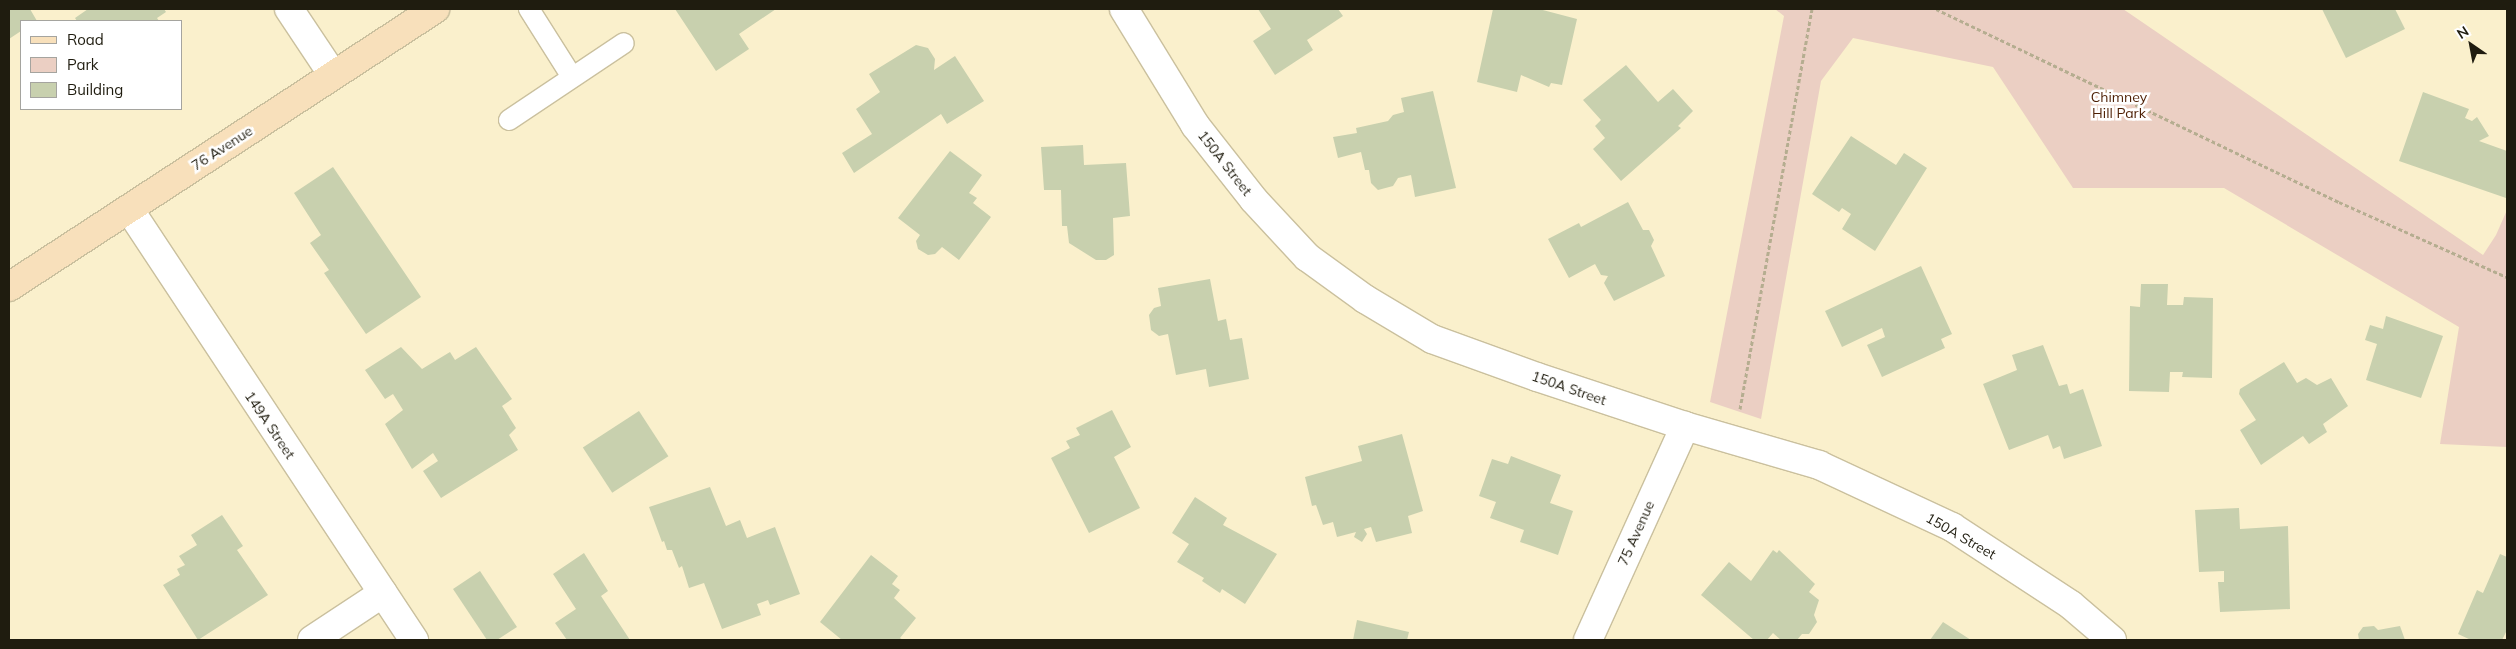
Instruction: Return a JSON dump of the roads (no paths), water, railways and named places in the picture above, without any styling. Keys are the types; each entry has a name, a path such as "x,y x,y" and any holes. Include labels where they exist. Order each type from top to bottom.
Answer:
{"street":[{"path":"289,9 333,75"},
{"name":"76 Avenue","path":"9,287 434,9"},
{"name":"150A Street","path":"1124,9 1195,125 1254,200 1322,267 1365,299 1432,338 1685,426 1819,465 1952,527 2071,605 2112,640"},
{"name":"149A Street","path":"129,208 414,640"},
{"name":"75 Avenue","path":"1588,640 1685,426"},
{"path":"312,640 383,593"}],"lane":[{"path":"529,9 572,77"},
{"path":"508,120 624,43"}],"park label":[{"name":"Chimney Hill Park","path":"2119,105"}]}
